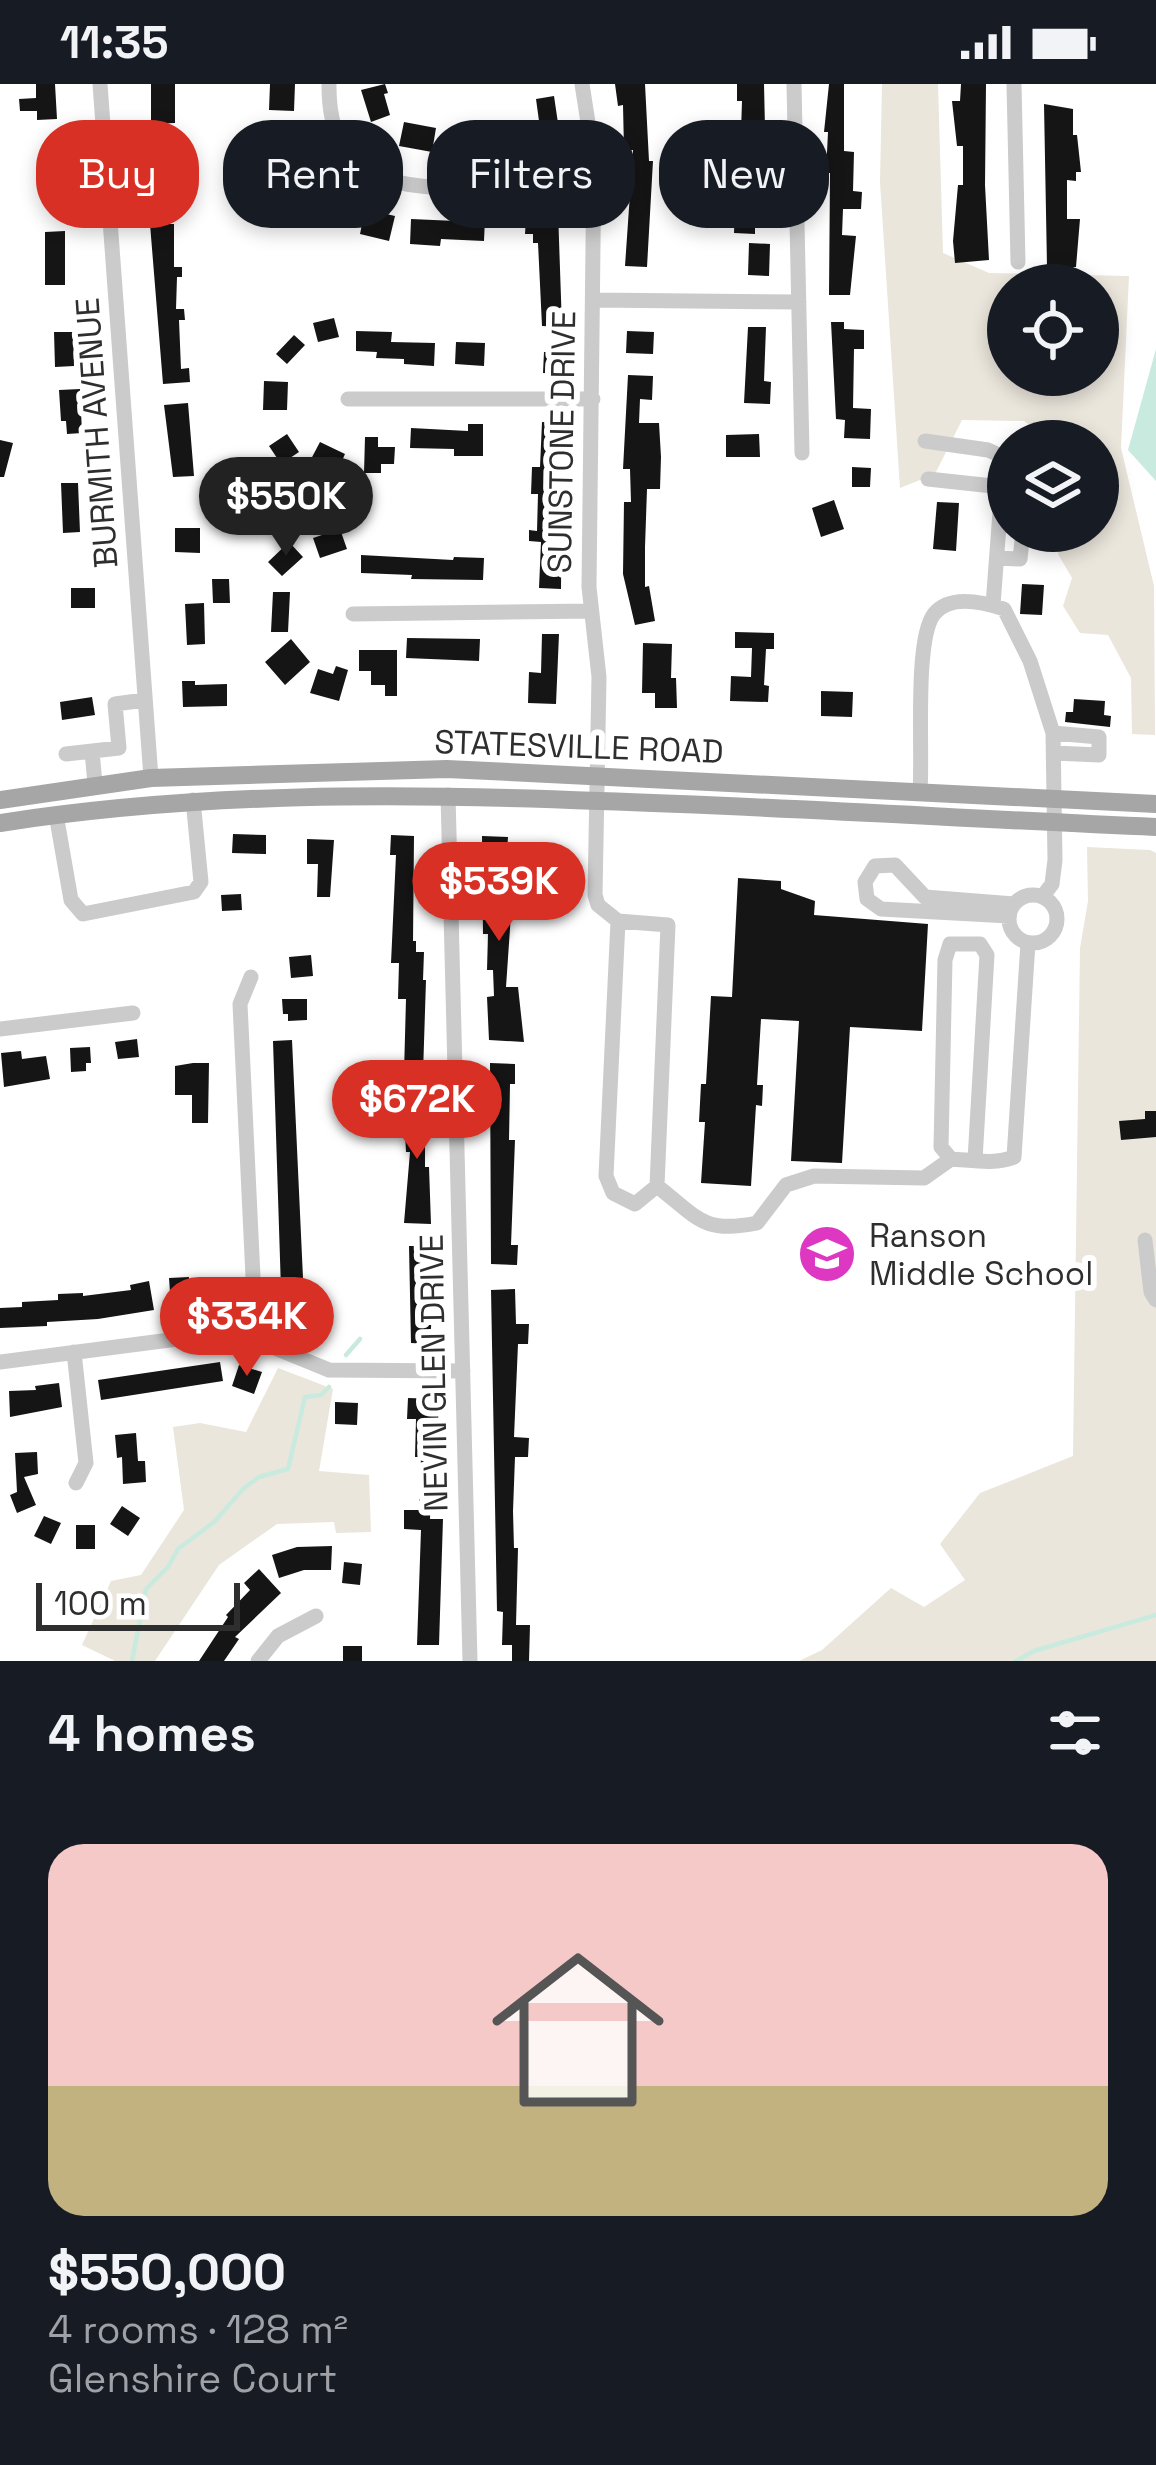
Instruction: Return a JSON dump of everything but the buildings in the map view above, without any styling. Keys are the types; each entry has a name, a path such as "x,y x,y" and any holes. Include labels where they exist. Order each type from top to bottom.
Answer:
{"main road":[{"name":"STATESVILLE ROAD","path":"0,800 151,778 447,769 1156,804"},
{"name":"STATESVILLE ROAD","path":"0,823 194,800 448,795 1156,827"}],"street":[{"name":"BURMITH AVENUE","path":"100,84 151,778"},
{"path":"328,84 332,120 355,160 387,183 427,188"},
{"name":"SUNSTONE DRIVE","path":"582,84 590,120"},
{"path":"794,84 802,453"},
{"path":"1014,84 1018,262"},
{"name":"SUNSTONE DRIVE","path":"593,228 590,611 599,677 601,774 596,895 598,905 618,921"},
{"path":"593,300 799,302"},
{"path":"347,399 592,399"},
{"path":"925,441 987,449"},
{"path":"928,479 987,485"},
{"path":"994,605 997,552"},
{"path":"997,558 1021,559 1022,552"},
{"path":"920,791 929,622 937,610 951,604 1004,609 1046,703 1053,734 1057,823 1052,884 1042,896"},
{"path":"353,614 590,611"},
{"path":"65,754 119,748 116,704 145,700"},
{"path":"118,728 147,725"},
{"path":"1053,734 1100,737 1099,755 1054,753"},
{"path":"92,751 95,784"},
{"name":"NEVIN GLEN DRIVE","path":"448,795 470,1661"},
{"path":"56,814 71,899 83,914 194,892 201,882 194,800"},
{"path":"1011,910 925,897 895,865 875,866 865,882 867,899 881,909 1011,910 1027,895 1042,896 1057,914 1055,929 1044,941 1028,943 1014,935 1011,910"},
{"path":"618,921 668,925 657,1186 635,1204 614,1193 606,1176 618,921"},
{"path":"657,1186 722,1230 757,1223 786,1185 814,1176 924,1178 951,1159 1004,1161 1014,1157 1028,943"},
{"path":"951,1159 941,1147 938,1125 945,960 950,944 980,944 987,955 975,1160"},
{"path":"246,1336 254,1298 240,1004 250,977"},
{"path":"0,1029 133,1013"},
{"path":"1145,1240 1148,1279 1156,1300"},
{"path":"0,1362 216,1334 246,1336 329,1370 463,1371"},
{"path":"74,1352 86,1463 76,1483"},
{"path":"258,1661 278,1636 316,1616"}],"shaded area":[{"path":"882,84 938,84 943,253 987,272 987,396 1119,396 1119,276 1129,276 1121,448 1154,586 1155,735 1132,734 1131,678 1108,635 1080,633 1063,606 1072,578 1058,552 1119,552 1119,420 962,420 935,474 900,488 880,182"},
{"path":"1156,349 1156,481 1128,450"},
{"path":"1087,847 1156,853 1156,1661 799,1661 822,1650 891,1588 924,1607 965,1580 940,1544 980,1493 1073,1456 1080,948 1088,901"},
{"path":"278,1368 333,1389 319,1471 369,1475 371,1532 336,1533 334,1522 277,1524 219,1565 155,1661 115,1661 82,1645 111,1581 141,1575 184,1510 173,1427 200,1423 246,1432"}],"waterway":[{"path":"346,1355 360,1339"},
{"path":"132,1661 146,1589 178,1549 214,1522 244,1488 259,1477 288,1469 305,1397 321,1395 329,1387"},
{"path":"1016,1661 1034,1651 1156,1615"}],"place":[{"name":"Ranson Middle School","path":"827,1254"}]}
